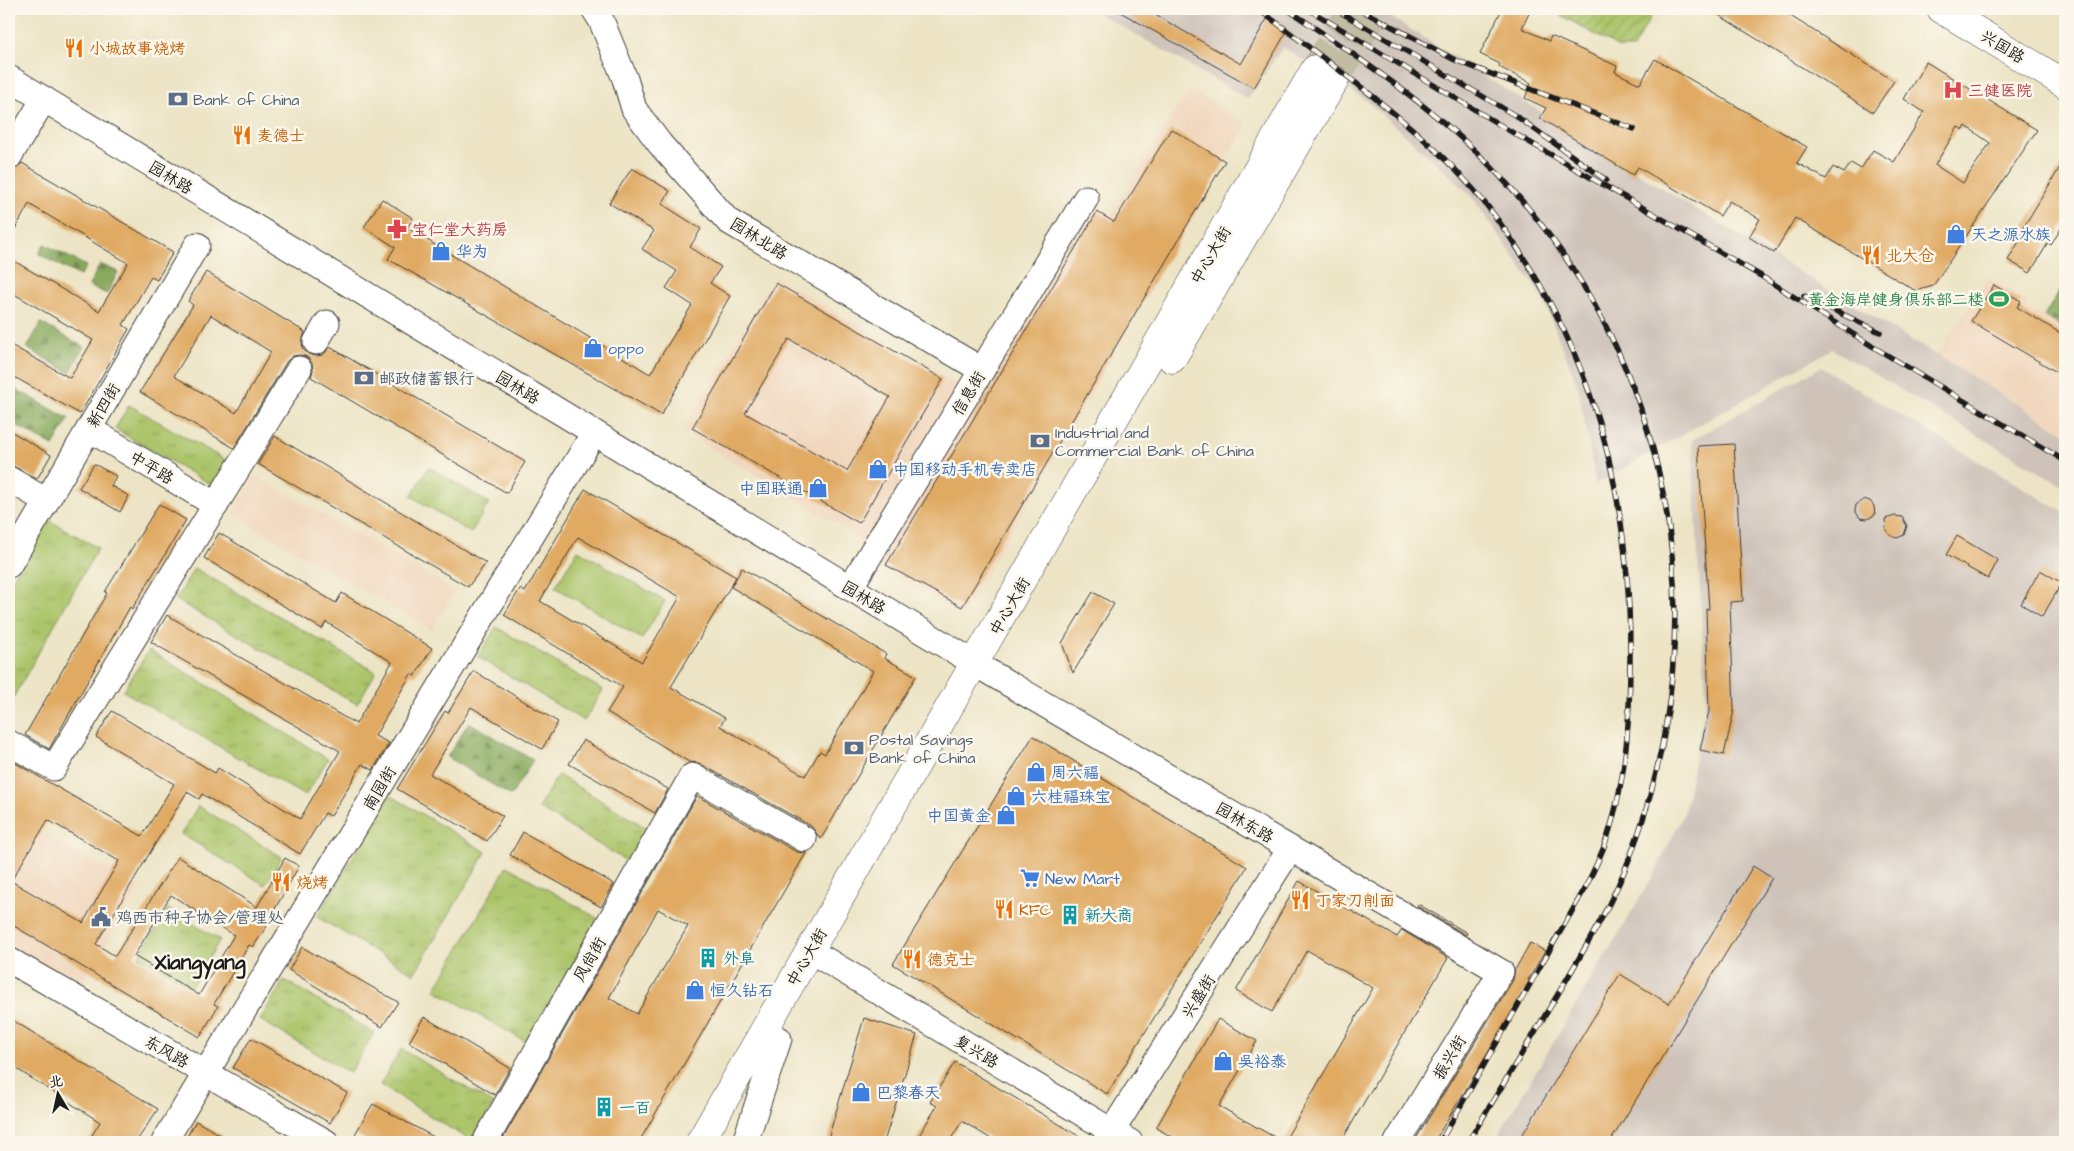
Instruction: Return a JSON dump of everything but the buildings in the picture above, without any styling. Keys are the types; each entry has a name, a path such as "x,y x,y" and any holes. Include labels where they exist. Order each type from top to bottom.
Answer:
{"main road":[{"name":"兴国路","path":"1941,9 2062,75"},
{"name":"中心大街","path":"700,1142 982,668 1325,75"},
{"name":"中心大街","path":"779,1040 982,668"}],"street":[{"name":"园林北路","path":"594,9 614,54 634,109 660,144 728,221 982,370"},
{"name":"园林路","path":"9,78 982,668"},
{"path":"9,157 44,99"},
{"name":"信息街","path":"850,588 1086,198"},
{"name":"新四街","path":"9,565 197,245"},
{"path":"9,743 54,768 299,369"},
{"name":"中平路","path":"89,429 216,504"},
{"name":"南园街","path":"164,1142 594,433"},
{"path":"9,479 46,501"},
{"name":"园林东路","path":"982,668 1501,972"},
{"name":"风尚街","path":"485,1142 692,776 804,839"},
{"name":"兴盛街","path":"1116,1139 1290,849"},
{"name":"东风路","path":"9,960 326,1142"},
{"name":"复兴路","path":"824,960 1116,1139"},
{"name":"振兴街","path":"1397,1142 1501,972"},
{"path":"745,1142 779,1040"}],"shaded area":[{"path":"1091,9 1378,9 1684,202 2065,433 2065,487 1832,349 1596,484 1578,386 1542,297 1470,194 1367,101 1283,47 1248,99"},
{"path":"1189,89 1247,124 963,615 882,568 848,530 683,431 775,276 975,395 1093,204 1111,215"},
{"path":"1989,277 2026,301 2028,309 2065,329 2065,432 1936,355"},
{"path":"1821,367 2065,513 2065,1142 1494,1142 1653,876 1684,813 1706,702 1692,440"},
{"path":"254,475 455,591 432,630 232,514"},
{"path":"9,815 140,888 79,988 9,946"}],"green space":[{"path":"1550,9 1655,9 1633,48 1619,48"},
{"path":"44,244 86,266 80,276 39,254"},
{"path":"100,264 118,272 107,294 89,286"},
{"path":"2065,282 2065,329 2044,316"},
{"path":"41,323 84,347 70,373 27,348"},
{"path":"9,385 69,419 53,446 9,421"},
{"path":"129,405 227,461 212,485 115,429"},
{"path":"429,467 489,503 471,533 411,496"},
{"path":"47,519 98,548 9,705 9,585"},
{"path":"578,550 665,601 642,639 555,587"},
{"path":"194,568 376,672 357,704 176,600"},
{"path":"496,627 603,690 584,721 478,657"},
{"path":"149,650 328,759 305,796 123,691"},
{"path":"469,722 533,760 511,796 447,757"},
{"path":"558,775 647,828 628,862 538,808"},
{"path":"390,795 486,852 414,974 317,917"},
{"path":"198,806 282,857 265,885 181,834"},
{"path":"507,866 599,919 528,1043 435,990"},
{"path":"168,909 220,940 191,987 139,956"},
{"path":"284,980 374,1033 350,1073 260,1020"},
{"path":"401,1049 494,1104 471,1141 380,1085"}],"tunnel":[{"path":"1315,69 1352,9"},
{"path":"1335,80 1377,9"}],"railway":[{"path":"1258,9 1343,73 1438,152 1488,207 1524,258 1554,311 1579,365 1598,420 1613,477 1623,536 1628,597 1629,700 1627,741 1621,782 1612,822 1599,858 1583,892 1440,1142"},
{"path":"1287,9 1396,85 1449,127 1497,173 1557,246 1605,325 1641,408 1664,496 1674,585 1672,676 1657,767 1630,857 1605,912 1586,947 1468,1142"},
{"path":"1308,9 1510,131 1761,276 1872,346 2065,461"},
{"path":"1335,9 1516,116 1606,180"},
{"path":"1359,9 1455,60 1634,129"},
{"path":"1804,296 1880,332"}],"place":[{"name":"小城故事烧烤","path":"74,48"},
{"name":"三健医院","path":"1953,90"},
{"name":"Bank of China","path":"178,99"},
{"name":"麦德士","path":"242,135"},
{"name":"宝仁堂大药房","path":"397,229"},
{"name":"天之源水族","path":"1956,234"},
{"name":"华为","path":"441,251"},
{"name":"北大仓","path":"1871,255"},
{"name":"黄金海岸健身俱乐部二楼","path":"1999,299"},
{"name":"oppo","path":"593,348"},
{"name":"邮政储蓄银行","path":"364,378"},
{"name":"Industrial and Commercial Bank of China","path":"1040,441"},
{"name":"中国移动手机专卖店","path":"878,469"},
{"name":"中国联通","path":"818,488"},
{"name":"Postal Savings Bank of China","path":"854,748"},
{"name":"周六福","path":"1036,772"},
{"name":"六桂福珠宝","path":"1016,796"},
{"name":"中国黄金","path":"1006,815"},
{"name":"New Mart","path":"1030,878"},
{"name":"烧烤","path":"281,882"},
{"name":"丁家刀削面","path":"1300,900"},
{"name":"KFC","path":"1004,909"},
{"name":"新大商","path":"1070,915"},
{"name":"鸡西市种子协会/管理处","path":"101,917"},
{"name":"外阜","path":"708,958"},
{"name":"德克士","path":"912,959"},
{"name":"恒久钻石","path":"695,990"},
{"name":"吴裕泰","path":"1223,1061"},
{"name":"巴黎春天","path":"861,1092"},
{"name":"一百","path":"604,1107"}],"district":[{"name":"Xiangyang","path":"200,962"}]}
